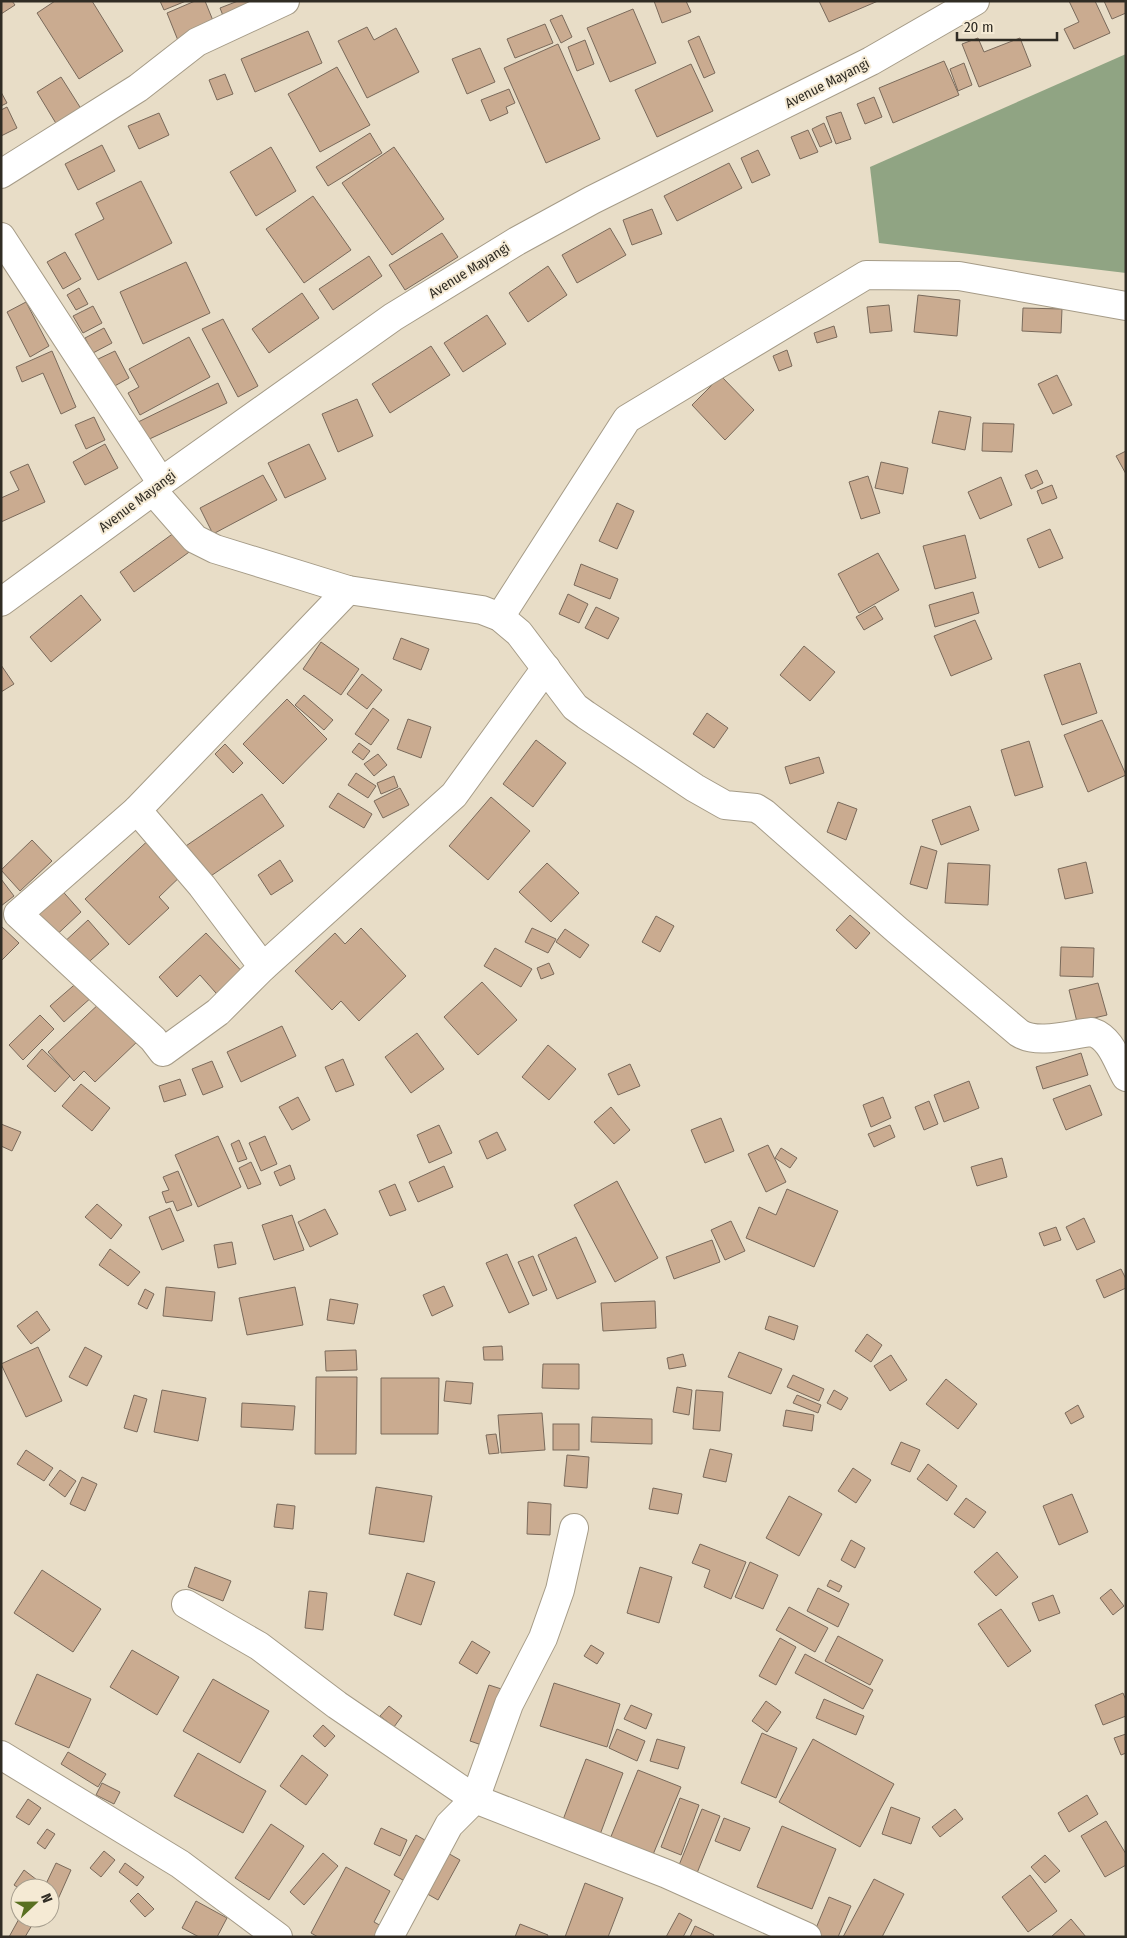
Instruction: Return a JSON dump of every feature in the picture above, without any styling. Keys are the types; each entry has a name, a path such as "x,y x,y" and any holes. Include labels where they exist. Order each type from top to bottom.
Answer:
{"street":[{"path":"1,174 138,88 197,42 285,1"},
{"name":"Avenue Mayangi","path":"1,602 157,486 392,318 517,241 592,200 871,61 975,1"},
{"path":"1,237 157,486 195,539 215,549 348,590 482,610 500,617 519,632 576,707 695,788 725,805 756,808 764,813 897,930 1019,1033 1028,1038 1037,1039 1092,1032 1101,1034 1126,1076"},
{"path":"500,617 627,419 866,275 959,276 1126,306"},
{"path":"348,590 137,810 18,914 153,1040 163,1052 218,1012 263,967 454,795 546,668"},
{"path":"137,810 202,886 263,967"},
{"path":"389,1937 449,1825 475,1799 509,1704 543,1638 560,1590 574,1528"},
{"path":"186,1604 258,1646 338,1705 475,1799 667,1874 807,1937"},
{"path":"1,1755 180,1864 278,1937"}],"green space":[{"path":"1126,54 1126,273 879,243 870,167"}],"building":[{"path":"1,1 12,1 15,5 1,14"},
{"path":"55,1 92,1 123,51 79,79 37,13"},
{"path":"160,1 186,1 164,10"},
{"path":"195,1 205,1 216,28 179,43 167,13"},
{"path":"238,1 255,1 229,31 220,8"},
{"path":"654,1 686,1 691,12 662,23"},
{"path":"819,1 878,1 829,22"},
{"path":"1069,1 1095,1 1110,33 1074,49 1064,29 1079,22"},
{"path":"1104,1 1126,1 1126,13 1112,19"},
{"path":"633,9 656,63 610,82 587,28"},
{"path":"562,15 572,37 561,43 550,20"},
{"path":"545,24 553,43 515,58 507,39"},
{"path":"367,27 374,40 396,28 419,72 367,98 338,41"},
{"path":"308,31 322,63 255,92 241,59"},
{"path":"699,36 715,73 704,78 688,41"},
{"path":"978,38 984,52 1020,38 1031,66 979,87 962,44"},
{"path":"585,40 594,64 577,71 568,47"},
{"path":"558,44 600,139 546,163 504,68"},
{"path":"480,48 495,82 467,94 452,59"},
{"path":"944,61 959,95 893,123 879,88"},
{"path":"964,63 972,85 958,91 950,69"},
{"path":"691,64 713,111 657,137 635,90"},
{"path":"337,67 370,125 320,152 288,94"},
{"path":"225,74 233,94 217,100 209,80"},
{"path":"61,77 85,115 60,130 37,92"},
{"path":"509,89 515,103 506,107 508,113 490,121 481,100"},
{"path":"1,92 7,103 1,106"},
{"path":"874,97 882,117 865,124 857,104"},
{"path":"7,107 17,128 1,136 1,110"},
{"path":"841,112 851,139 836,144 826,117"},
{"path":"159,113 169,135 139,149 128,126"},
{"path":"824,123 832,142 820,147 812,129"},
{"path":"808,130 818,152 800,159 791,137"},
{"path":"370,133 382,153 328,186 316,167"},
{"path":"102,145 115,171 78,190 65,164"},
{"path":"271,147 296,191 256,216 230,172"},
{"path":"394,147 444,219 392,255 342,183"},
{"path":"758,150 770,175 752,183 741,158"},
{"path":"729,163 742,188 677,221 664,196"},
{"path":"141,181 172,243 98,280 75,234 104,219 96,203"},
{"path":"313,196 351,250 304,283 266,229"},
{"path":"652,209 662,234 632,245 623,220"},
{"path":"610,228 626,255 577,283 562,255"},
{"path":"442,233 458,257 405,290 389,265"},
{"path":"65,252 81,279 63,289 47,262"},
{"path":"369,256 382,276 333,310 319,289"},
{"path":"186,262 210,313 143,344 120,292"},
{"path":"548,266 567,295 528,322 509,293"},
{"path":"79,288 88,304 76,310 67,295"},
{"path":"302,293 319,318 269,353 252,329"},
{"path":"918,295 960,300 957,336 914,332"},
{"path":"26,302 49,346 30,357 7,312"},
{"path":"889,305 892,331 870,333 867,307"},
{"path":"93,306 102,323 83,333 73,316"},
{"path":"1023,308 1062,309 1061,333 1022,331"},
{"path":"487,315 506,344 463,372 444,343"},
{"path":"223,319 258,386 238,397 202,329"},
{"path":"834,326 837,337 817,343 814,333"},
{"path":"104,328 112,343 93,353 85,338"},
{"path":"189,337 210,377 140,415 128,393 139,387 129,369"},
{"path":"431,346 450,375 390,413 372,384"},
{"path":"787,350 792,366 779,371 773,356"},
{"path":"52,351 76,407 61,414 43,373 22,382 16,367"},
{"path":"115,351 129,378 111,388 96,360"},
{"path":"1057,375 1072,405 1053,414 1038,384"},
{"path":"721,376 754,410 725,440 692,405"},
{"path":"218,383 227,403 143,442 134,424"},
{"path":"357,399 373,436 338,452 322,414"},
{"path":"939,411 971,417 965,450 932,443"},
{"path":"94,417 105,440 86,449 75,425"},
{"path":"983,423 1014,424 1012,452 982,451"},
{"path":"105,444 118,468 85,485 73,462"},
{"path":"309,444 326,479 285,498 268,463"},
{"path":"1126,451 1126,474 1116,456"},
{"path":"881,462 908,468 903,494 875,488"},
{"path":"28,464 45,502 1,522 1,498 19,490 10,472"},
{"path":"1037,470 1043,483 1031,489 1025,475"},
{"path":"263,475 277,500 213,534 200,508"},
{"path":"868,476 880,513 861,519 849,482"},
{"path":"1001,477 1012,505 980,519 968,492"},
{"path":"1052,485 1057,498 1042,504 1037,491"},
{"path":"617,503 634,511 617,549 599,541"},
{"path":"1050,529 1063,558 1039,568 1027,539"},
{"path":"178,530 192,550 134,592 120,572"},
{"path":"965,535 976,578 935,589 923,546"},
{"path":"878,553 899,590 859,613 838,574"},
{"path":"581,564 618,579 610,599 574,585"},
{"path":"973,592 979,613 935,627 929,605"},
{"path":"568,594 588,604 579,623 559,614"},
{"path":"81,595 101,620 51,662 30,637"},
{"path":"875,606 883,619 864,630 856,617"},
{"path":"596,607 619,618 608,639 585,628"},
{"path":"975,620 992,659 951,676 934,636"},
{"path":"401,638 429,649 421,670 393,659"},
{"path":"321,642 359,669 341,695 303,669"},
{"path":"804,646 835,672 810,701 780,675"},
{"path":"1080,663 1097,713 1062,725 1044,675"},
{"path":"1,665 14,684 1,692"},
{"path":"362,674 382,690 367,709 347,694"},
{"path":"304,695 333,720 324,730 295,705"},
{"path":"287,699 327,739 283,784 243,744"},
{"path":"373,708 389,720 371,745 355,734"},
{"path":"707,713 728,728 714,748 693,734"},
{"path":"408,719 431,727 421,758 397,749"},
{"path":"1102,720 1126,775 1088,792 1064,735"},
{"path":"536,740 566,763 533,807 503,784"},
{"path":"1029,741 1043,787 1015,796 1001,750"},
{"path":"359,743 370,751 363,760 352,752"},
{"path":"225,744 243,763 233,773 215,754"},
{"path":"378,754 387,765 374,776 364,764"},
{"path":"819,757 824,773 790,784 785,767"},
{"path":"356,773 376,786 368,798 348,785"},
{"path":"394,776 398,787 381,794 377,783"},
{"path":"400,788 409,805 383,818 374,801"},
{"path":"338,793 372,814 364,828 329,807"},
{"path":"262,794 284,826 202,882 180,850"},
{"path":"491,797 530,831 488,880 449,846"},
{"path":"838,802 857,809 846,840 827,832"},
{"path":"970,806 979,830 941,845 932,820"},
{"path":"154,835 187,870 159,897 169,908 129,945 85,899"},
{"path":"32,840 52,861 20,891 1,870"},
{"path":"921,846 937,851 927,889 910,884"},
{"path":"280,860 293,881 271,895 258,875"},
{"path":"1086,862 1093,893 1065,899 1058,869"},
{"path":"547,863 579,893 551,922 519,892"},
{"path":"948,863 990,865 988,905 945,903"},
{"path":"1,879 14,896 1,906"},
{"path":"58,886 81,912 50,941 26,914"},
{"path":"850,915 870,933 856,949 836,930"},
{"path":"656,916 674,926 660,952 642,942"},
{"path":"88,920 109,944 82,968 61,945"},
{"path":"1,926 19,943 1,961"},
{"path":"361,928 406,976 359,1021 341,1001 332,1010 295,971 335,933 345,944"},
{"path":"532,928 556,939 548,953 525,942"},
{"path":"565,929 589,945 580,958 556,942"},
{"path":"206,933 248,978 223,1001 200,975 177,997 159,977"},
{"path":"1061,947 1094,948 1093,977 1060,976"},
{"path":"495,948 532,969 521,987 484,966"},
{"path":"549,963 554,974 541,979 537,968"},
{"path":"80,980 93,996 64,1022 50,1006"},
{"path":"482,982 517,1020 478,1055 444,1017"},
{"path":"1098,983 1107,1015 1077,1022 1069,990"},
{"path":"103,1000 140,1039 95,1082 84,1071 74,1081 48,1052"},
{"path":"40,1015 54,1029 23,1060 9,1045"},
{"path":"282,1026 296,1056 241,1082 227,1052"},
{"path":"417,1033 444,1069 411,1093 385,1057"},
{"path":"548,1045 576,1069 549,1100 522,1077"},
{"path":"42,1049 70,1076 55,1092 27,1066"},
{"path":"1081,1053 1088,1075 1043,1089 1036,1067"},
{"path":"343,1059 354,1085 336,1092 325,1067"},
{"path":"212,1061 223,1087 203,1095 192,1069"},
{"path":"630,1064 640,1086 618,1095 608,1074"},
{"path":"180,1079 186,1095 164,1102 159,1086"},
{"path":"969,1081 979,1108 944,1122 934,1095"},
{"path":"81,1084 110,1108 92,1131 62,1106"},
{"path":"1090,1085 1102,1115 1066,1130 1053,1099"},
{"path":"298,1097 310,1120 292,1130 279,1107"},
{"path":"883,1097 891,1118 871,1127 863,1105"},
{"path":"929,1101 938,1124 924,1130 915,1107"},
{"path":"611,1107 630,1130 614,1144 594,1122"},
{"path":"721,1118 734,1151 705,1163 691,1130"},
{"path":"1,1124 21,1132 12,1151 1,1146"},
{"path":"439,1125 452,1153 429,1163 417,1135"},
{"path":"890,1125 895,1137 874,1147 868,1134"},
{"path":"497,1132 506,1150 487,1159 479,1141"},
{"path":"218,1136 241,1187 198,1207 175,1155"},
{"path":"265,1136 277,1164 261,1171 249,1143"},
{"path":"239,1140 247,1159 238,1162 231,1144"},
{"path":"768,1145 786,1182 766,1192 748,1154"},
{"path":"781,1148 797,1158 790,1168 775,1158"},
{"path":"1002,1158 1007,1177 977,1186 971,1167"},
{"path":"251,1162 261,1184 248,1189 239,1168"},
{"path":"290,1165 295,1179 280,1186 274,1172"},
{"path":"444,1166 453,1187 418,1202 409,1182"},
{"path":"178,1171 192,1205 177,1211 173,1201 166,1203 162,1192 169,1190 163,1177"},
{"path":"617,1181 658,1258 615,1282 574,1205"},
{"path":"395,1184 406,1210 390,1216 379,1191"},
{"path":"787,1189 838,1211 814,1267 746,1238 759,1207 776,1215"},
{"path":"97,1204 122,1225 111,1239 85,1217"},
{"path":"170,1208 184,1241 162,1250 149,1217"},
{"path":"325,1209 338,1234 310,1247 298,1222"},
{"path":"292,1215 304,1250 274,1260 262,1225"},
{"path":"1084,1218 1095,1242 1077,1250 1066,1227"},
{"path":"731,1221 745,1251 725,1260 711,1230"},
{"path":"1056,1227 1061,1240 1044,1246 1039,1233"},
{"path":"576,1237 596,1282 557,1299 538,1255"},
{"path":"712,1240 720,1262 674,1279 666,1257"},
{"path":"232,1242 236,1264 218,1268 214,1245"},
{"path":"110,1249 140,1272 128,1286 99,1265"},
{"path":"507,1254 529,1304 509,1313 486,1263"},
{"path":"533,1256 547,1290 533,1296 518,1262"},
{"path":"1121,1269 1126,1279 1126,1288 1104,1298 1096,1280"},
{"path":"444,1286 453,1306 432,1316 423,1295"},
{"path":"166,1287 215,1292 212,1321 163,1316"},
{"path":"295,1287 303,1325 247,1335 239,1298"},
{"path":"145,1289 154,1294 147,1309 138,1304"},
{"path":"330,1299 358,1304 354,1324 327,1320"},
{"path":"655,1301 656,1328 603,1331 601,1303"},
{"path":"37,1311 50,1330 31,1344 17,1326"},
{"path":"769,1316 798,1326 794,1340 765,1329"},
{"path":"867,1334 882,1345 871,1362 855,1351"},
{"path":"502,1346 503,1360 484,1360 483,1347"},
{"path":"38,1347 62,1401 26,1417 1,1364"},
{"path":"85,1347 102,1356 87,1386 69,1377"},
{"path":"356,1350 357,1370 326,1371 325,1351"},
{"path":"739,1352 782,1369 771,1394 728,1377"},
{"path":"683,1354 686,1366 669,1369 667,1358"},
{"path":"891,1355 907,1380 890,1391 874,1366"},
{"path":"543,1364 579,1364 579,1389 542,1388"},
{"path":"793,1375 824,1389 819,1401 787,1387"},
{"path":"316,1377 357,1377 356,1454 315,1454"},
{"path":"381,1378 439,1378 438,1434 381,1434"},
{"path":"946,1379 977,1404 958,1429 926,1404"},
{"path":"446,1381 473,1383 471,1404 444,1401"},
{"path":"677,1387 692,1390 689,1415 673,1412"},
{"path":"162,1390 206,1398 198,1441 154,1432"},
{"path":"696,1390 723,1392 720,1431 693,1429"},
{"path":"834,1390 848,1398 841,1410 827,1403"},
{"path":"134,1395 147,1399 137,1432 124,1428"},
{"path":"797,1395 821,1405 818,1413 793,1403"},
{"path":"242,1403 295,1406 293,1430 241,1427"},
{"path":"1078,1405 1084,1417 1071,1424 1065,1413"},
{"path":"786,1410 814,1415 812,1431 783,1426"},
{"path":"542,1413 545,1450 501,1453 498,1415"},
{"path":"592,1417 652,1419 652,1444 591,1442"},
{"path":"553,1424 579,1424 579,1450 553,1450"},
{"path":"496,1434 499,1453 489,1454 486,1435"},
{"path":"901,1442 920,1450 910,1472 891,1464"},
{"path":"710,1449 732,1454 726,1482 703,1477"},
{"path":"26,1450 53,1468 44,1481 17,1464"},
{"path":"567,1455 589,1457 587,1488 564,1486"},
{"path":"928,1464 957,1486 947,1501 917,1479"},
{"path":"853,1468 871,1480 856,1503 838,1491"},
{"path":"60,1470 76,1481 65,1497 49,1485"},
{"path":"82,1477 97,1484 85,1511 70,1504"},
{"path":"376,1487 432,1496 424,1542 369,1534"},
{"path":"653,1488 682,1494 678,1514 649,1509"},
{"path":"1072,1494 1088,1532 1059,1545 1043,1506"},
{"path":"789,1496 822,1514 799,1556 766,1538"},
{"path":"966,1498 986,1512 974,1528 954,1514"},
{"path":"528,1502 551,1504 550,1535 527,1534"},
{"path":"277,1504 295,1506 293,1529 274,1527"},
{"path":"851,1540 865,1548 855,1568 841,1560"},
{"path":"700,1544 746,1562 731,1599 704,1587 710,1570 692,1563"},
{"path":"997,1552 1018,1577 996,1596 974,1572"},
{"path":"750,1562 778,1575 763,1609 735,1597"},
{"path":"195,1567 231,1581 223,1601 188,1587"},
{"path":"640,1567 672,1577 659,1623 627,1613"},
{"path":"42,1570 101,1609 73,1652 14,1613"},
{"path":"407,1573 435,1582 421,1625 394,1615"},
{"path":"830,1580 842,1586 839,1592 827,1586"},
{"path":"818,1588 849,1604 838,1627 807,1611"},
{"path":"1111,1589 1124,1606 1113,1615 1100,1598"},
{"path":"309,1591 327,1593 323,1630 305,1628"},
{"path":"1053,1595 1060,1613 1039,1621 1032,1603"},
{"path":"789,1607 828,1628 815,1652 776,1630"},
{"path":"1001,1609 1031,1651 1008,1667 978,1624"},
{"path":"838,1636 883,1660 870,1685 825,1661"},
{"path":"780,1638 796,1647 776,1685 759,1676"},
{"path":"472,1641 490,1652 477,1674 459,1663"},
{"path":"591,1645 604,1653 597,1664 584,1656"},
{"path":"132,1650 179,1677 157,1715 110,1687"},
{"path":"805,1654 873,1690 863,1709 795,1673"},
{"path":"37,1674 91,1699 69,1748 15,1724"},
{"path":"213,1679 269,1711 240,1763 183,1731"},
{"path":"554,1683 620,1704 607,1747 540,1726"},
{"path":"489,1685 520,1695 502,1752 470,1741"},
{"path":"1123,1693 1126,1700 1126,1716 1103,1725 1095,1705"},
{"path":"824,1699 864,1716 856,1735 816,1718"},
{"path":"766,1701 781,1712 767,1732 752,1721"},
{"path":"631,1705 652,1714 646,1729 624,1719"},
{"path":"389,1706 402,1716 394,1727 380,1716"},
{"path":"323,1725 335,1736 325,1747 313,1736"},
{"path":"617,1729 645,1741 637,1761 609,1748"},
{"path":"762,1733 797,1748 776,1798 741,1783"},
{"path":"1126,1734 1126,1753 1121,1755 1114,1738"},
{"path":"657,1739 685,1747 678,1769 650,1761"},
{"path":"813,1739 894,1784 860,1847 779,1802"},
{"path":"68,1752 106,1774 98,1787 61,1764"},
{"path":"198,1753 266,1791 243,1833 174,1796"},
{"path":"302,1755 328,1775 306,1805 280,1786"},
{"path":"586,1759 623,1773 595,1848 558,1833"},
{"path":"638,1770 681,1787 652,1857 610,1839"},
{"path":"102,1783 120,1792 114,1804 96,1795"},
{"path":"1087,1795 1098,1814 1069,1832 1058,1813"},
{"path":"680,1798 699,1805 681,1855 661,1847"},
{"path":"28,1799 41,1808 29,1825 16,1817"},
{"path":"891,1807 920,1818 911,1844 882,1834"},
{"path":"702,1809 720,1816 695,1878 677,1870"},
{"path":"955,1809 963,1819 940,1837 932,1827"},
{"path":"724,1818 750,1828 740,1851 715,1841"},
{"path":"1106,1821 1126,1854 1126,1865 1105,1877 1081,1836"},
{"path":"271,1824 304,1846 269,1900 235,1878"},
{"path":"782,1826 836,1849 812,1909 757,1887"},
{"path":"381,1828 407,1840 400,1856 374,1844"},
{"path":"47,1829 55,1834 45,1849 37,1843"},
{"path":"416,1835 460,1860 438,1900 394,1875"},
{"path":"104,1851 115,1860 101,1877 90,1868"},
{"path":"323,1853 338,1866 304,1905 290,1892"},
{"path":"1045,1855 1060,1871 1045,1883 1031,1867"},
{"path":"56,1863 71,1870 60,1895 60,1878 49,1878"},
{"path":"125,1863 144,1877 137,1886 119,1872"},
{"path":"346,1867 390,1891 374,1922 396,1934 394,1937 318,1937 311,1933"},
{"path":"24,1870 34,1878 19,1878"},
{"path":"1030,1875 1057,1911 1028,1932 1002,1897"},
{"path":"874,1879 904,1894 882,1937 843,1937"},
{"path":"585,1883 623,1898 608,1937 565,1937"},
{"path":"138,1893 154,1909 145,1917 130,1901"},
{"path":"829,1897 851,1906 838,1937 822,1937 814,1933"},
{"path":"196,1901 227,1918 217,1937 199,1937 182,1928"},
{"path":"679,1913 692,1920 683,1937 666,1937"},
{"path":"1071,1919 1086,1937 1051,1937"},
{"path":"520,1924 548,1935 547,1937 515,1937"},
{"path":"695,1926 714,1935 713,1937 690,1937"},
{"path":"14,1928 30,1928 25,1937 9,1937"}]}
